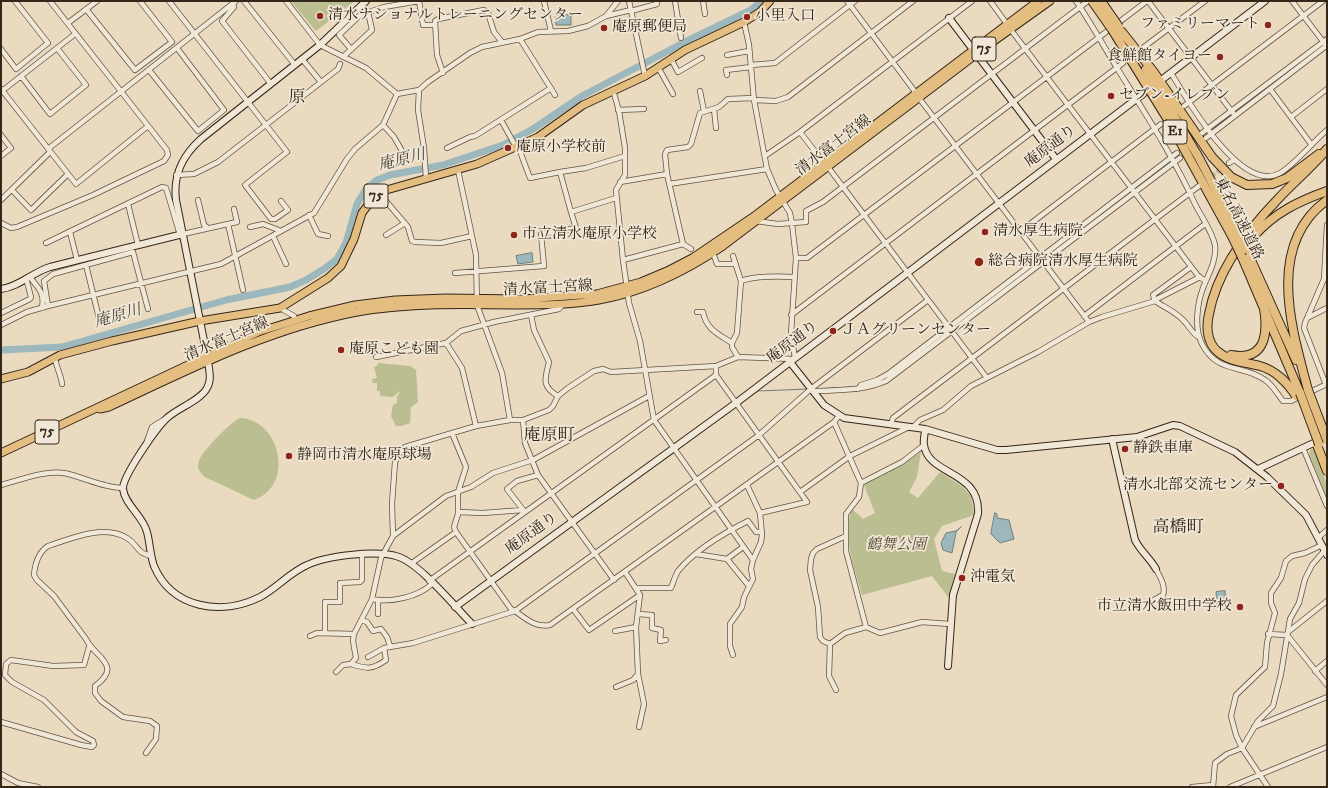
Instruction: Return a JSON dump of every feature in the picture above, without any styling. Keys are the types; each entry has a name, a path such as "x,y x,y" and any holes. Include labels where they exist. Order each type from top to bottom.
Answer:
{"highway":[{"name":"東名高速道路","path":"1092,1 1118,30"},
{"name":"東名高速道路","path":"1101,1 1198,156 1234,233 1242,257 1302,393 1321,443 1327,466"},
{"path":"1118,30 1162,82 1212,156 1231,177 1248,185 1272,184 1292,175 1327,149"},
{"path":"1302,393 1274,372 1261,366 1228,358 1217,351 1208,336 1208,321 1218,283 1245,238 1278,199 1314,166 1327,149"},
{"path":"1263,303 1266,334 1259,348 1248,355 1239,356 1230,355 1219,348 1215,342 1211,328 1213,311 1222,283 1237,258 1257,232 1277,214 1300,201 1327,191"},
{"path":"1302,393 1288,301 1288,270 1293,249 1301,231 1315,211 1327,200"},
{"name":"東名高速道路","path":"1234,233 1246,249 1278,317 1302,393"},
{"path":"1321,443 1327,471"}],"main road":[{"name":"清水富士宮線","path":"1,379 28,372 55,358 112,341 200,321 280,308 328,278 341,266 354,238 362,213 379,193 388,188 458,170 538,137 583,105 658,67 685,50 744,22 760,12 770,1"},
{"name":"清水富士宮線","path":"1009,27 1038,1"},
{"name":"清水富士宮線","path":"1,453 92,411 109,407 258,332 324,312 372,303 428,298 476,302 563,304 600,300 627,289 694,257 781,199 975,52 1009,27 1050,1"},
{"name":"清水富士宮線","path":"207,358 276,333 351,314 416,306 564,298 627,289 678,273 713,253 756,221 781,199"}],"street":[{"path":"1,50 16,69 48,43 15,1"},
{"path":"1,223 11,228 17,227 93,195 164,161 168,155 167,150 50,1"},
{"path":"86,9 135,70 172,42 140,1"},
{"path":"169,1 287,152 245,185 271,219 275,220 288,210 281,201"},
{"path":"244,1 295,65"},
{"path":"286,1 320,45 366,68 397,94"},
{"path":"366,1 320,45 192,147 184,158 176,175 176,200 197,303 210,378 207,389 202,395 167,418 125,478 123,488 127,499 144,524 152,556 159,574 176,594 192,603 219,608 238,605 269,591 295,572 312,563 335,557 383,554 394,555 412,563 472,624"},
{"path":"351,49 339,35 360,15 384,7 419,1 423,25 435,25"},
{"path":"544,1 551,31"},
{"path":"606,16 618,1"},
{"path":"629,1 644,74"},
{"path":"397,94 419,90 470,53 482,47 520,39 538,32 578,29 606,16 657,4 657,1"},
{"path":"675,1 681,38"},
{"path":"703,1 705,14"},
{"path":"727,75 726,70 775,63 848,3 855,1"},
{"path":"691,249 683,244 667,174 665,154 667,150 688,147 691,144 700,114 704,111 714,109 728,99 776,101 788,96 913,1"},
{"path":"765,156 800,132 972,1"},
{"path":"990,1 1191,267 1206,281"},
{"path":"1076,1 1155,128 1190,193 1214,243 1215,249 1213,263 1199,306 1200,338 1207,353 1220,365 1249,373 1266,380 1283,401 1290,401 1326,385 1304,328 1324,280 1327,225"},
{"path":"756,221 765,223 792,224 806,222 806,211 823,202 1088,1"},
{"path":"796,258 808,258 1099,36 1148,1 1192,57 1233,114"},
{"path":"1144,47 1204,1"},
{"path":"1164,78 1265,1"},
{"path":"1292,1 1326,44"},
{"path":"1184,106 1323,1"},
{"path":"68,23 94,2"},
{"path":"1,200 49,150 235,2"},
{"path":"235,2 234,7 222,21 271,84"},
{"path":"848,3 891,62 918,95 1089,322"},
{"path":"443,73 437,55 435,21 438,19 484,10 488,12 494,32 502,42"},
{"path":"343,57 372,30 368,12"},
{"path":"949,18 1056,159"},
{"path":"744,22 751,66 754,99 767,170 781,199 790,213 792,224 796,258 793,277 791,315 793,360 824,405 839,416 853,421 891,424 925,429 989,448 1006,450 1137,437 1177,425 1235,452 1258,469 1301,509 1324,550"},
{"path":"75,34 2,90 68,174 76,184 148,126"},
{"path":"520,39 555,95"},
{"path":"1202,133 1270,89 1326,44"},
{"path":"1206,138 1233,114 1326,44"},
{"path":"21,76 50,114 86,85 57,48"},
{"path":"149,70 198,131 224,110 177,48"},
{"path":"727,55 749,51"},
{"path":"671,59 678,72 702,58"},
{"path":"302,59 321,82"},
{"path":"791,315 1123,63"},
{"path":"176,175 194,174 210,168 338,69 340,64"},
{"path":"658,67 673,94"},
{"path":"1171,73 1189,103 1211,134 1234,160 1256,174 1275,176 1287,168 1327,130"},
{"path":"447,148 474,136 551,88"},
{"path":"1270,89 1311,144"},
{"path":"1291,117 1327,89"},
{"path":"419,90 418,110 424,148 426,178"},
{"path":"613,90 618,110 625,156 625,174 616,190 623,260 627,289 645,370 654,420 673,449 753,560"},
{"path":"700,91 704,111"},
{"path":"1,325 27,312 48,306 221,264 314,213 355,149 383,125 397,94"},
{"name":"庵原通り","path":"455,607 736,403 1143,94"},
{"path":"618,110 644,109"},
{"path":"714,109 716,128"},
{"path":"501,120 516,146 530,178 586,168 625,156"},
{"path":"1020,231 1161,124"},
{"path":"383,125 394,137 402,151"},
{"path":"800,132 987,378"},
{"path":"1,135 11,148 1,156"},
{"path":"951,329 1041,257 1179,156"},
{"path":"1228,163 1234,160"},
{"path":"458,170 476,255 476,302 483,326 502,372 510,420"},
{"path":"669,184 767,170"},
{"path":"455,273 544,266 541,234 576,228 560,172"},
{"path":"12,190 31,210 68,174"},
{"path":"620,182 667,174"},
{"path":"891,424 893,418 1199,186"},
{"path":"46,243 162,187 166,188 182,235"},
{"path":"813,390 858,389 860,385 877,380 888,374 1044,262 1133,190"},
{"path":"379,193 405,223 415,242 441,243 472,236"},
{"path":"571,212 616,198"},
{"path":"198,200 204,225 208,228"},
{"path":"128,204 138,245"},
{"path":"1,289 14,286 42,270 77,260 237,222 234,208"},
{"path":"309,215 318,234 328,236"},
{"path":"386,235 405,223"},
{"path":"228,224 244,290"},
{"path":"250,227 263,224 281,231"},
{"path":"1084,316 1205,224"},
{"path":"70,232 77,260"},
{"path":"273,236 286,264"},
{"path":"623,260 683,244"},
{"path":"48,306 44,280 54,274 133,252 148,309"},
{"path":"713,253 717,264 734,264"},
{"path":"733,256 734,264 741,281 737,333 732,343 732,347 738,357"},
{"path":"86,265 98,318"},
{"path":"1191,267 1154,295 1155,301 1184,320 1194,335 1200,338"},
{"path":"741,281 749,278 779,276 793,277"},
{"path":"28,277 44,297 42,308"},
{"path":"1,313 30,299 28,277"},
{"path":"800,492 850,456 912,427 920,420 943,410 965,391 1038,352 1089,322 1155,301 1200,277"},
{"path":"368,657 390,646 413,643 515,611 759,435 813,390 928,300"},
{"path":"376,357 446,343 461,331 559,310 563,304"},
{"path":"280,308 294,316 295,320"},
{"path":"1307,318 1327,308"},
{"path":"697,312 703,312 706,323 713,332 732,343"},
{"path":"531,315 534,330 549,362 544,380 547,388 558,396"},
{"path":"446,343 462,368 476,426"},
{"path":"393,536 392,504 395,462 398,455 410,444 476,426 510,420 523,420 549,410 553,406 558,396 568,388 594,371 602,369 611,372 716,366 738,357 793,360"},
{"path":"55,358 61,375 62,384"},
{"path":"716,366 716,375 807,502 760,513"},
{"path":"372,599 395,599 425,590 431,582 524,511 553,493 716,375"},
{"path":"351,664 356,654 353,644 354,634 372,599 383,554 393,536 446,496 471,487 493,473 533,460 649,396"},
{"path":"452,433 466,466 458,492 458,512 454,524 456,532 511,609 533,624 542,627 550,625 614,580 834,422 839,416"},
{"path":"523,420 525,443 538,475 553,493 614,580"},
{"path":"834,422 861,483 859,497 846,514 846,551 866,628"},
{"path":"925,429 924,445 930,459 974,490 979,504 978,514 953,596 948,666"},
{"path":"1258,469 1327,436"},
{"path":"1112,439 1135,540 1143,554 1152,562 1156,569 1161,578 1164,591 1163,595 1143,606"},
{"path":"861,483 902,462 924,445"},
{"path":"1303,448 1327,506"},
{"path":"1,485 47,474 63,473 98,482 112,488 123,488"},
{"path":"524,511 508,489 517,481 538,475"},
{"path":"734,655 730,646 730,624 742,607 744,597 753,579 751,569 753,560 761,542 762,532 760,513 747,485"},
{"path":"458,512 483,513 524,511"},
{"path":"637,588 671,588 678,572 696,554 730,529 748,521 756,532 762,532"},
{"path":"1318,538 1327,530"},
{"path":"146,753 156,739 158,726 150,721 123,717 101,700 95,693 95,686 103,680 108,669 107,663 89,646 86,639 54,596 37,580 34,575 34,568 42,550 48,546 100,532 112,532 129,539 142,554 152,556"},
{"path":"412,563 456,532"},
{"path":"830,644 823,642 820,636 818,607 810,570 811,559 813,553 817,549 846,536"},
{"path":"727,560 743,547"},
{"path":"1192,787 1213,786 1215,763 1227,754 1242,748 1254,727 1273,706 1281,674 1290,619 1299,603 1304,580 1312,564 1324,550"},
{"path":"1268,787 1242,748 1231,722 1236,695 1265,667 1268,634 1275,613 1271,603 1271,594 1281,578 1286,561 1292,556 1324,550"},
{"path":"696,554 727,560 749,586"},
{"path":"325,633 325,602 340,602 340,582 360,582 362,580 362,555"},
{"path":"625,572 637,588 640,595 636,627 638,674 644,704 639,727"},
{"path":"573,609 589,630 640,595"},
{"path":"378,600 378,614"},
{"path":"1268,634 1287,634 1327,601"},
{"path":"638,614 652,616 652,628 660,630 660,640 666,640"},
{"path":"361,620 367,622 373,631 381,629 387,636 390,646"},
{"path":"830,644 845,633 866,628 880,633 922,622 950,624"},
{"path":"615,631 636,627"},
{"path":"310,636 317,633 343,635 354,634"},
{"path":"1287,634 1327,685"},
{"path":"830,644 829,676 836,690"},
{"path":"1,722 92,747 94,745 93,741 76,732 44,700 12,682 5,675 6,664 11,660 53,666 84,665 89,646"},
{"path":"336,672 343,665 351,664 360,668 375,668 386,660 384,648"},
{"path":"1315,671 1327,661"},
{"path":"616,687 633,680 638,674"},
{"path":"1254,727 1327,697"},
{"path":"1230,787 1327,747"},
{"path":"1,774 18,783 38,787"}],"green space":[{"name":"清水ナショナルトレーニングセンター","path":"291,1 355,1 316,31"},
{"path":"378,363 410,366 416,370 418,402 411,407 410,423 402,426 396,426 391,416 393,405 397,403 397,397 401,390 393,397 380,396 380,391 377,391 377,383 373,383 372,379 377,378 374,367 378,365"},
{"path":"240,418 254,422 265,430 273,441 278,454 278,468 275,482 267,493 254,500 205,477 198,468 198,463 205,451 224,431"},
{"path":"1314,448 1327,485 1327,499 1309,454 1310,450"},
{"name":"鶴舞公園","path":"921,451 917,477 909,492 918,498 940,472 963,487 971,496 974,515 942,526 934,539 942,571 955,574 949,598 932,576 862,595 848,541 849,519 852,509 863,519 875,513 864,485 903,465"}],"water":[{"path":"571,15 571,25 556,25 555,16"},
{"path":"532,253 533,262 518,264 516,256"},
{"path":"995,513 997,514 997,518 1009,520 1014,539 1000,543 991,534"},
{"path":"961,527 956,532 952,553 943,550 941,543 946,533 956,531"},
{"path":"1225,591 1226,606 1217,607 1216,592"}],"waterway":[{"name":"庵原川","path":"1,350 62,347 226,300 290,287 306,280 337,259 346,243 357,204 366,189 377,180 390,175 443,165 503,145 533,129 582,96 687,41 751,10 762,1"},
{"path":"1235,112 1318,49"},
{"path":"1212,129 1232,114"},
{"path":"1174,159 1178,156"},
{"path":"1134,189 1172,161"},
{"path":"1045,257 1132,191"},
{"path":"814,389 852,387"},
{"path":"740,404 758,391 808,389"},
{"path":"677,450 736,407"},
{"path":"609,499 675,452"}],"tunnel":[{"path":"1123,63 1139,50"},
{"path":"1201,184 1229,163"}],"place":[{"name":"清水ナショナルトレーニングセンター","path":"320,16"},
{"name":"小里入口","path":"747,17"},
{"name":"ファミリーマート","path":"1268,25"},
{"name":"庵原郵便局","path":"604,28"},
{"name":"食鮮館タイヨー","path":"1220,57"},
{"name":"セブン-イレブン","path":"1111,96"},
{"name":"庵原小学校前","path":"508,148"},
{"name":"清水厚生病院","path":"985,232"},
{"name":"市立清水庵原小学校","path":"514,235"},
{"name":"総合病院清水厚生病院","path":"979,262"},
{"name":"ＪＡグリーンセンター","path":"833,331"},
{"name":"庵原こども園","path":"341,350"},
{"name":"静鉄車庫","path":"1125,449"},
{"name":"静岡市清水庵原球場","path":"289,456"},
{"name":"清水北部交流センター","path":"1281,486"},
{"name":"沖電気","path":"962,578"},
{"name":"市立清水飯田中学校","path":"1240,607"}],"district":[{"name":"原","path":"297,98"},
{"name":"庵原町","path":"549,436"},
{"name":"高橋町","path":"1178,528"}]}
